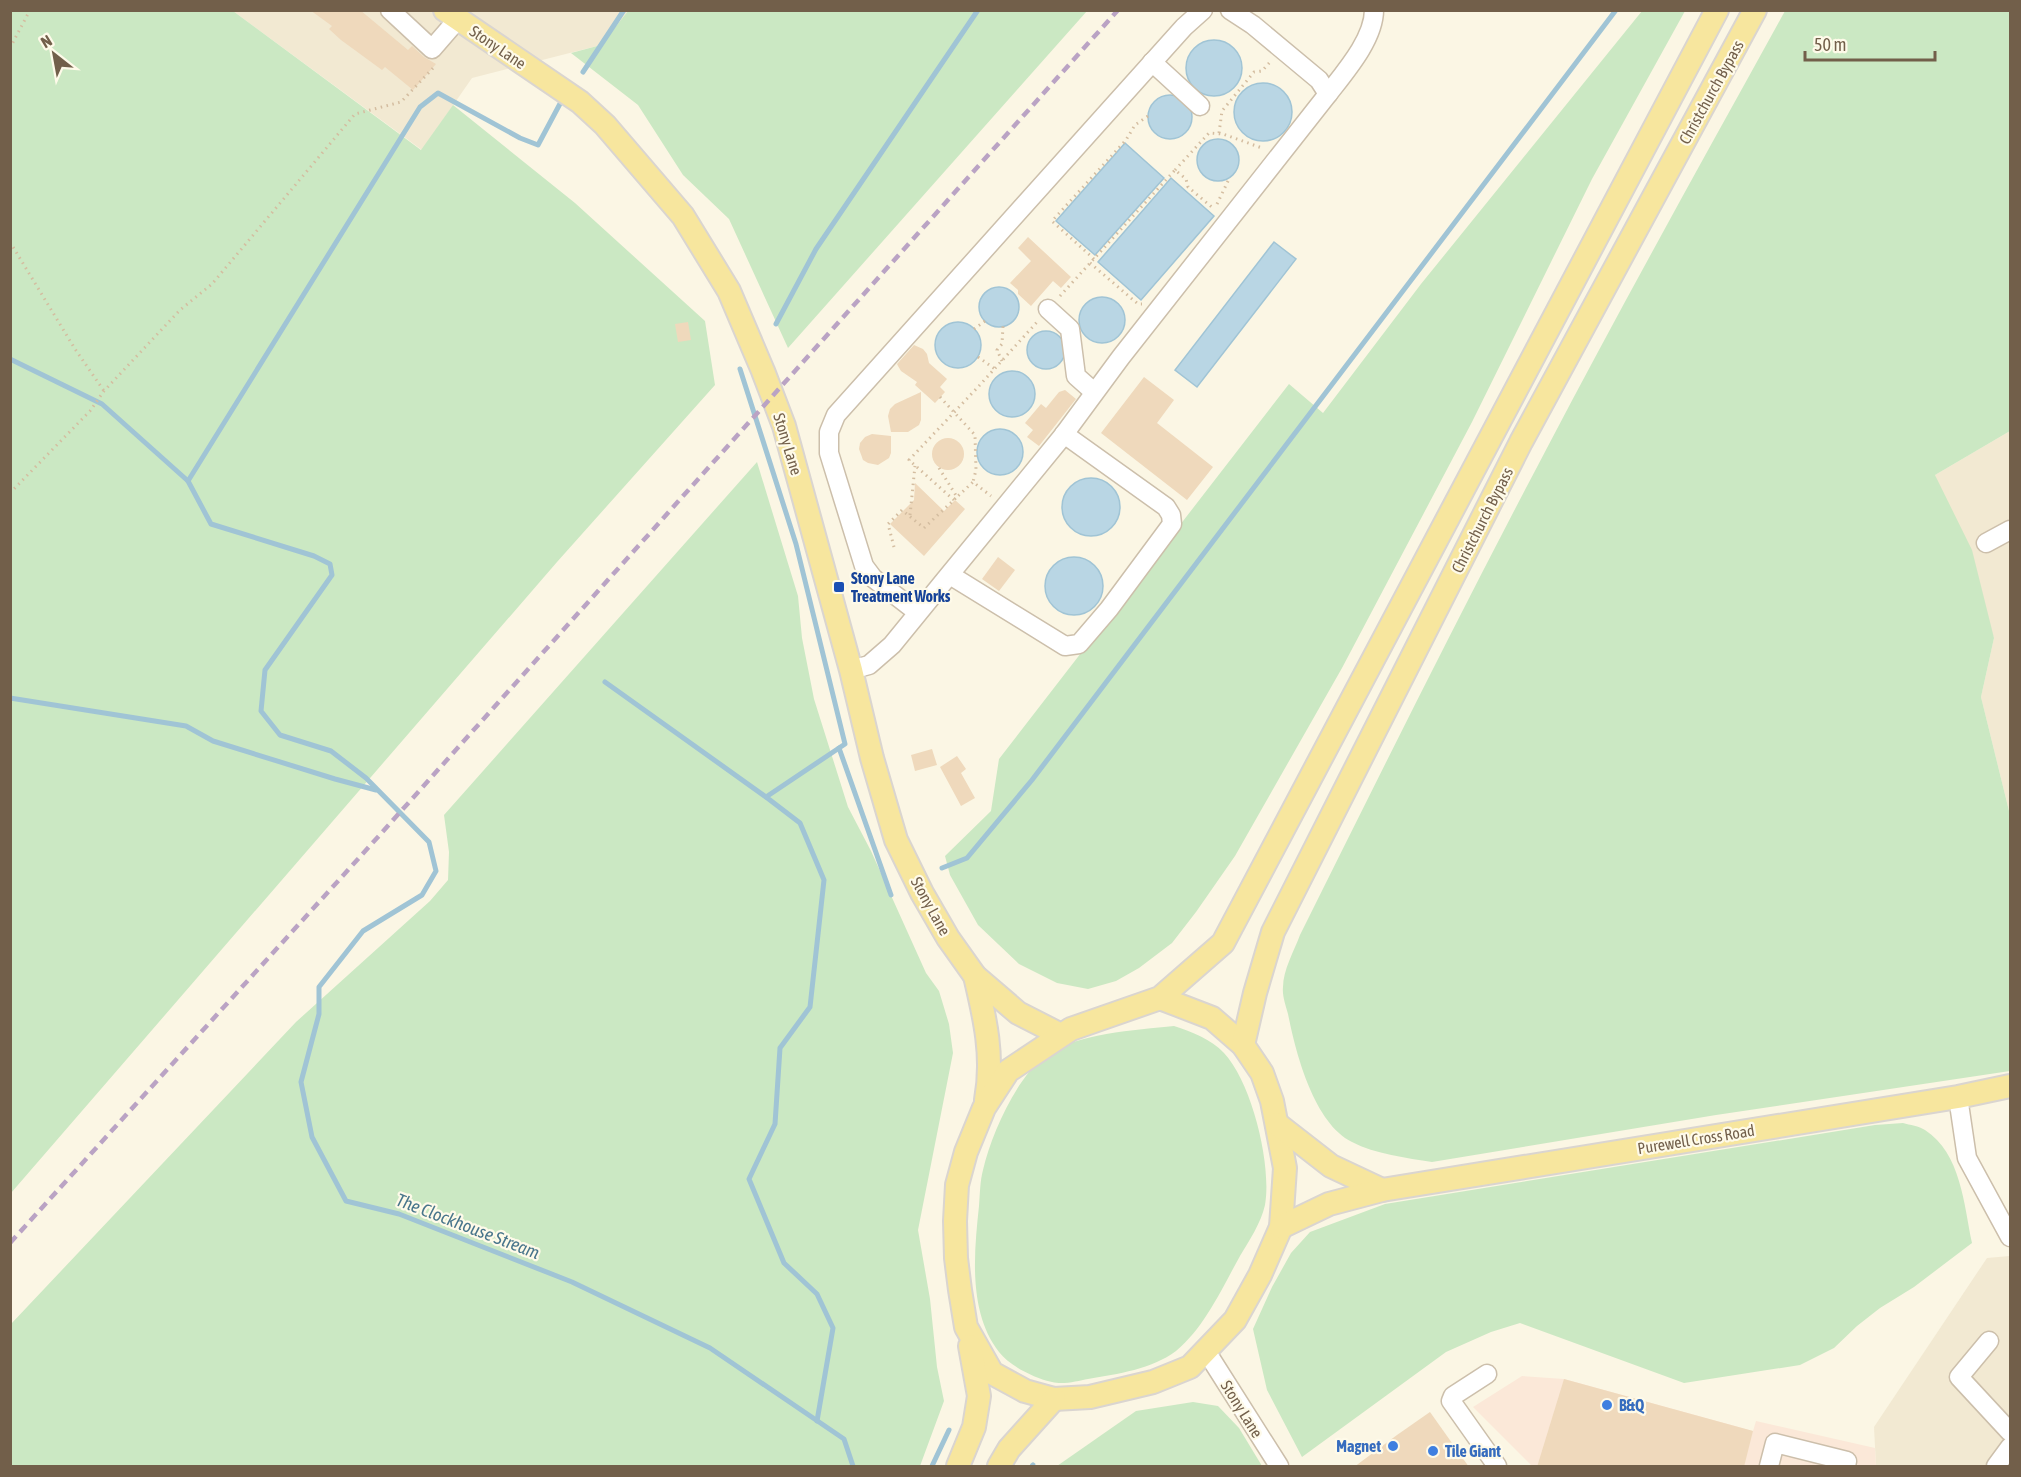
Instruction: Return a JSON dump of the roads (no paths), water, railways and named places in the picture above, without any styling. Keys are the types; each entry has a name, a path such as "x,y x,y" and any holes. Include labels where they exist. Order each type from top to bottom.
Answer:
{"main road":[{"name":"Christchurch Bypass","path":"1160,998 1223,943 1717,10"},
{"name":"Christchurch Bypass","path":"1243,1045 1273,932 1521,442 1755,10"},
{"name":"Stony Lane","path":"451,15 579,102 605,125 683,216 729,291 784,426 896,840 922,893 948,938 975,976 1018,1013 1061,1035"},
{"name":"Stony Lane","path":"975,976 986,1023 990,1076 984,1108"},
{"path":"958,1467 974,1427 980,1396 966,1327 956,1258 957,1185 966,1152 984,1108 1008,1071 1061,1035 1104,1016 1160,998 1212,1018 1243,1045 1262,1073 1277,1124 1285,1168 1281,1227 1260,1275 1235,1320 1190,1367 1153,1382 1090,1397 1054,1399 1025,1391 992,1372 966,1327"},
{"name":"Purewell Cross Road","path":"1281,1227 1329,1204 1382,1191 2010,1086"},
{"path":"1277,1124 1331,1166 1382,1191"},
{"path":"999,1467 1009,1449 1054,1399"}],"street":[{"path":"390,10 432,49 451,15"},
{"path":"916,612 873,578 864,566 829,453 829,432 836,415 1184,27 1203,10"},
{"path":"1230,10 1253,25 1319,80 1328,94"},
{"path":"851,670 869,665 892,645 916,612 950,574 1064,434 1094,392 1350,66 1374,23 1374,10"},
{"path":"1152,63 1200,106"},
{"path":"1048,309 1070,329 1076,376 1094,392"},
{"path":"950,574 1065,646 1079,644 1109,609 1172,524 1171,515 1166,507 1064,434"},
{"path":"1986,543 2010,530"},
{"path":"1958,1096 1967,1158 2010,1237"},
{"path":"1989,1341 1959,1377 2010,1432"},
{"name":"Stony Lane","path":"1206,1350 1279,1467"},
{"path":"1487,1374 1453,1396 1451,1401 1497,1467"},
{"path":"1769,1467 1775,1443 1847,1461 1846,1467"},
{"path":"1996,1467 2010,1447"}],"water":[{"path":"1208,40 1220,40 1230,44 1238,52 1242,68 1238,84 1230,92 1220,96 1208,96 1198,92 1190,84 1186,74 1186,62 1190,52 1198,44"},
{"path":"1263,83 1274,85 1287,96 1292,112 1290,123 1279,136 1263,141 1252,139 1239,128 1234,112 1236,101 1247,88"},
{"path":"1170,95 1185,102 1192,117 1185,132 1170,139 1155,132 1148,117 1155,102"},
{"path":"1218,139 1226,140 1233,145 1238,152 1238,168 1233,175 1226,180 1218,181 1210,180 1203,175 1198,168 1197,160 1198,152 1203,145 1210,140"},
{"path":"1125,143 1164,178 1095,255 1056,221"},
{"path":"1171,178 1214,216 1141,300 1098,262"},
{"path":"1274,242 1296,259 1197,387 1175,370"},
{"path":"999,287 1013,293 1019,307 1013,321 999,327 985,321 979,307 985,293"},
{"path":"1102,297 1118,304 1125,320 1118,336 1102,343 1086,336 1079,320 1086,304"},
{"path":"958,322 974,329 981,345 974,361 958,368 942,361 935,345 942,329"},
{"path":"1046,331 1060,336 1065,350 1060,364 1046,369 1032,364 1027,350 1032,336"},
{"path":"1012,371 1028,378 1035,394 1028,410 1012,417 996,410 989,394 996,378"},
{"path":"1000,429 1016,436 1023,452 1016,468 1000,475 984,468 977,452 984,436"},
{"path":"1091,478 1102,480 1115,491 1120,507 1118,518 1107,531 1091,536 1080,534 1067,523 1062,507 1064,496 1075,483"},
{"path":"1074,557 1085,559 1098,570 1103,586 1101,597 1090,610 1074,615 1063,613 1050,602 1045,586 1047,575 1058,562"}],"waterway":[{"path":"583,72 624,10"},
{"path":"776,324 816,249 978,10"},
{"path":"942,868 967,858 1032,780 1616,10"},
{"path":"188,481 420,107 438,93 520,138 538,145 562,100"},
{"name":"The Clockhouse Stream","path":"10,359 102,404 188,481 211,524 314,556 330,564 332,575 265,670 261,711 280,735 331,751 366,778 429,842 436,871 422,895 363,931 319,987 319,1014 301,1082 312,1137 346,1201 399,1214 572,1282 710,1348 844,1439 853,1466"},
{"path":"740,369 796,544 845,744 766,797 800,823 824,880 810,1007 780,1048 775,1124 749,1179 784,1263 817,1294 833,1328 817,1421"},
{"path":"605,682 766,797"},
{"path":"10,698 186,726 213,741 376,790"},
{"path":"839,748 891,895"},
{"path":"932,1466 949,1430"}],"railway":[{"path":"10,1243 377,838 1118,10"}],"place":[{"name":"Stony Lane Treatment Works","path":"839,587"},
{"name":"B&Q","path":"1607,1405"},
{"name":"Magnet","path":"1393,1446"},
{"name":"Tile Giant","path":"1433,1451"}]}
